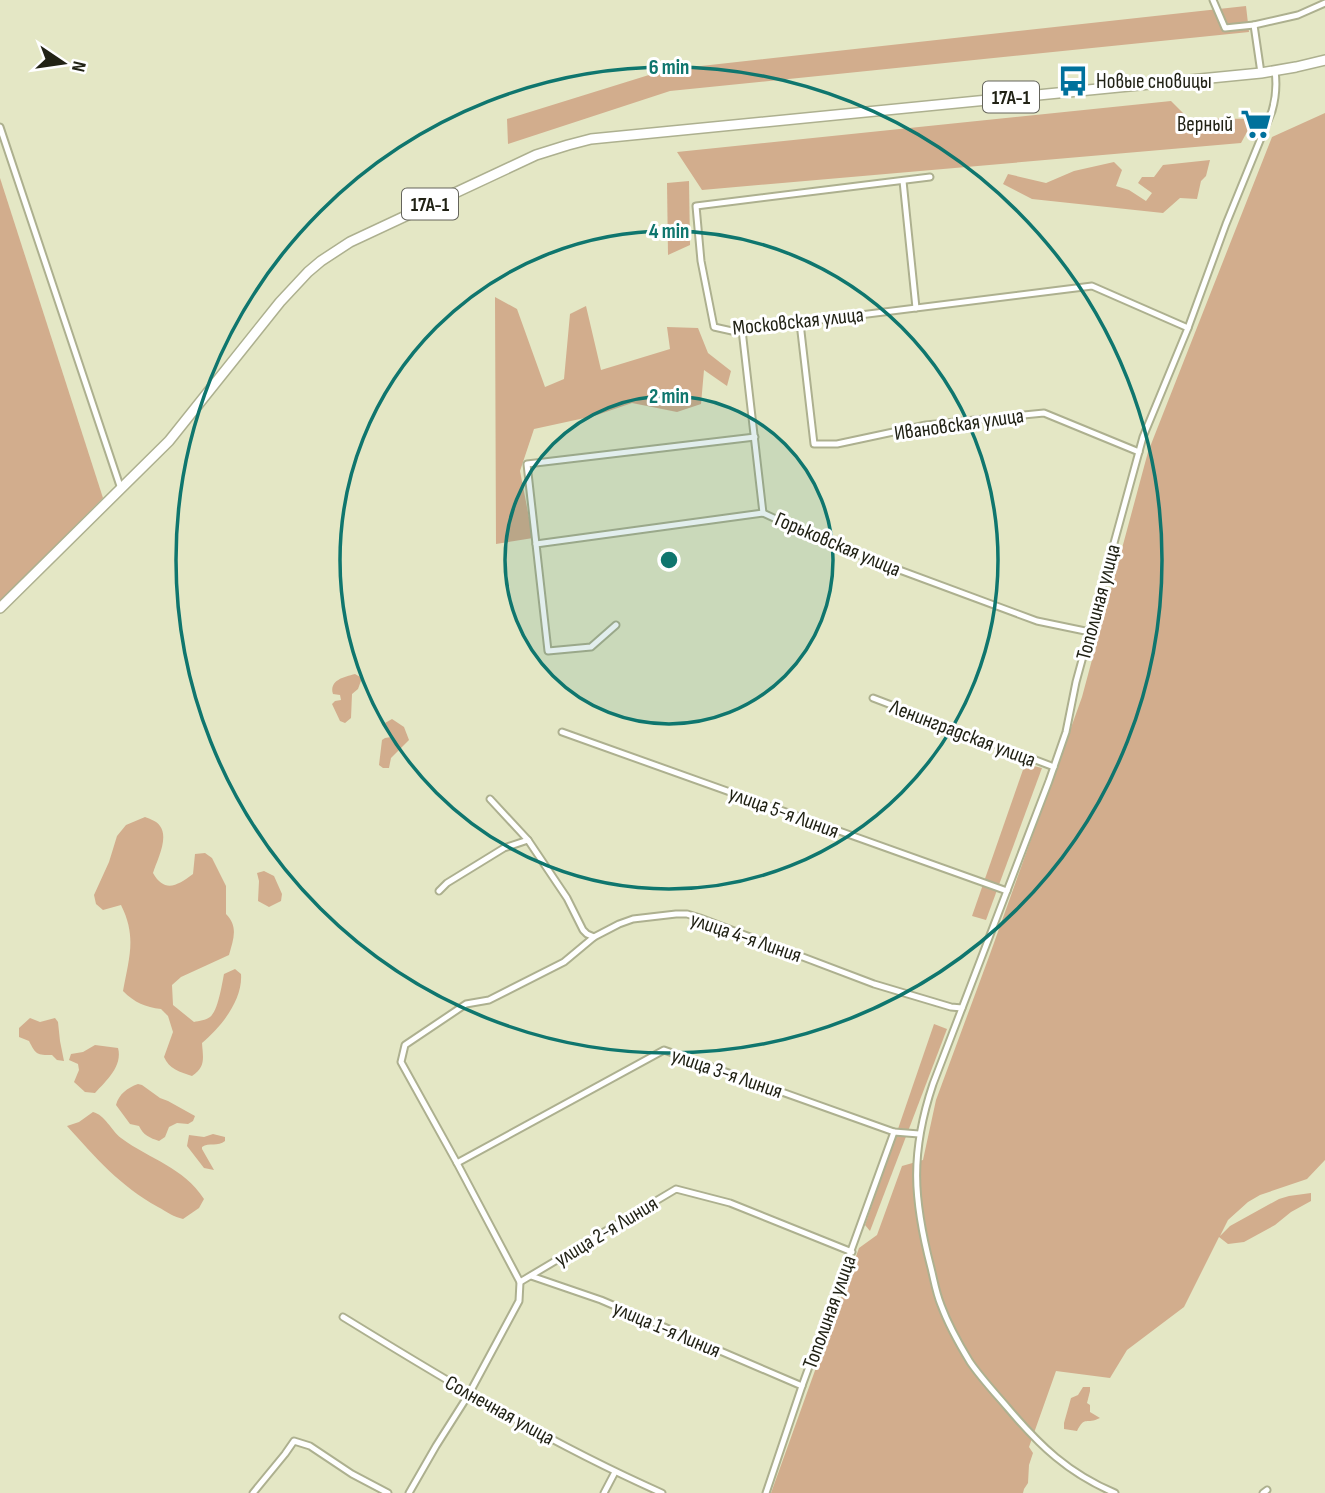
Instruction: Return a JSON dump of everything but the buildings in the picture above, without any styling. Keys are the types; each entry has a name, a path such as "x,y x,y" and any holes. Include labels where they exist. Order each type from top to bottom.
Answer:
{"main road":[{"name":"17А-1","path":"0,608 169,441 280,302 321,261 351,242 536,155 591,139 1261,73 1325,60"}],"street":[{"path":"1213,0 1225,28 1254,25 1298,15 1325,4"},
{"path":"1313,0 1315,8"},
{"path":"1254,25 1261,73"},
{"name":"Тополиная улица","path":"1115,1493 1083,1477 1046,1450 985,1381 958,1341 940,1303 921,1230 916,1170 919,1135 933,1084 1066,732 1076,682 1143,438 1272,111 1277,82 1275,71"},
{"path":"0,127 121,489"},
{"name":"Московская улица","path":"930,177 696,206 701,261 714,327 742,330 1092,286 1188,328"},
{"path":"903,180 916,308"},
{"name":"Ивановская улица","path":"800,323 814,444 837,443 926,425 1044,413 1139,452"},
{"path":"742,330 763,513"},
{"path":"616,625 591,647 548,652 527,464 755,437"},
{"name":"Горьковская улица","path":"536,544 763,513 832,545 1024,617 1090,632"},
{"name":"Ленинградская улица","path":"873,698 1054,767"},
{"name":"улица 5-я Линия","path":"562,732 1007,891"},
{"path":"490,799 528,840 567,898 583,930 594,937"},
{"path":"439,891 447,883 504,848 528,840"},
{"name":"улица 4-я Линия","path":"457,1163 401,1062 405,1045 466,1004 489,1000 565,962 594,937 633,919 687,914 874,984 962,1008"},
{"name":"улица 3-я Линия","path":"457,1163 664,1049 894,1132 919,1135"},
{"name":"Тополиная улица","path":"766,1493 894,1132"},
{"path":"410,1493 519,1301 520,1282 457,1163"},
{"name":"улица 2-я Линия","path":"520,1282 676,1189 730,1203 852,1252"},
{"name":"улица 1-я Линия","path":"531,1276 601,1300 802,1386"},
{"name":"Солнечная улица","path":"344,1318 468,1394 615,1472 662,1493"},
{"path":"253,1493 294,1441 310,1446 352,1474 388,1493"},
{"path":"604,1493 615,1472"}],"shaded area":[{"path":"1246,6 1249,32 670,91 508,144 507,119 665,70"},
{"path":"1171,101 1188,118 1254,119 1241,143 702,190 677,152"},
{"path":"1325,113 1325,1160 1307,1179 1260,1195 1248,1202 1228,1220 1220,1236 1230,1226 1279,1199 1311,1193 1311,1201 1244,1242 1228,1244 1219,1237 1184,1307 1127,1350 1110,1378 1056,1371 1029,1447 1033,1453 1028,1483 1023,1493 771,1493 859,1248 877,1235 902,1166 923,1160 936,1100 1082,697 1148,452 1272,137"},
{"path":"1210,160 1197,199 1180,198 1163,213 1032,199 1003,184 1008,174 1046,183 1074,171 1114,162 1122,170 1116,186 1129,190 1146,201 1152,193 1138,183 1142,177 1154,177 1163,165"},
{"path":"0,178 103,498 0,602"},
{"path":"689,181 690,245 668,255 667,183"},
{"path":"495,297 517,309 545,387 564,379 570,314 586,306 601,370 670,349 667,327 698,328 708,353 731,371 727,386 704,370 701,404 677,412 632,403 594,416 534,429 520,471 533,538 496,544"},
{"path":"355,674 362,678 358,689 352,694 351,718 345,723 340,721 332,704 341,700 340,695 333,694 332,689 338,680"},
{"path":"392,719 404,727 409,740 391,758 389,768 383,768 379,765 382,740 391,737 385,723"},
{"path":"1025,764 1042,768 986,920 972,916"},
{"path":"145,817 157,823 162,831 161,849 153,873 158,880 162,884 177,884 193,874 195,854 205,853 212,858 226,886 226,914 234,929 229,955 181,977 172,985 173,1005 194,1022 207,1019 213,1014 224,974 235,969 241,974 235,1003 223,1021 202,1043 202,1066 192,1076 172,1067 164,1057 173,1032 168,1016 161,1009 145,1006 123,991 130,948 126,917 121,905 103,910 96,904 94,895 117,836 126,825"},
{"path":"264,871 274,876 282,894 281,901 269,907 258,901 257,873"},
{"path":"30,1018 40,1022 55,1018 58,1022 64,1061 57,1060 52,1055 38,1053 29,1041 19,1037 19,1028"},
{"path":"934,1024 947,1029 870,1231 865,1225"},
{"path":"95,1045 118,1048 118,1061 113,1073 95,1093 85,1092 74,1082 79,1070 78,1064 69,1060 71,1054 83,1052"},
{"path":"138,1084 195,1116 193,1121 169,1127 165,1137 159,1141 147,1136 139,1126 130,1124 116,1105 124,1092"},
{"path":"93,1112 101,1116 121,1138 176,1171 196,1188 204,1199 199,1208 183,1219 177,1217 144,1199 109,1171 67,1126 79,1122"},
{"path":"213,1134 225,1137 222,1143 202,1147 214,1170 204,1168 187,1146 189,1135 204,1137"},
{"path":"1083,1387 1090,1387 1087,1403 1090,1405 1090,1412 1100,1418 1084,1422 1077,1431 1064,1429 1071,1398 1078,1395"}],"place":[{"name":"Новые сновицы","path":"1073,81"},
{"name":"Верный","path":"1256,124"}]}
